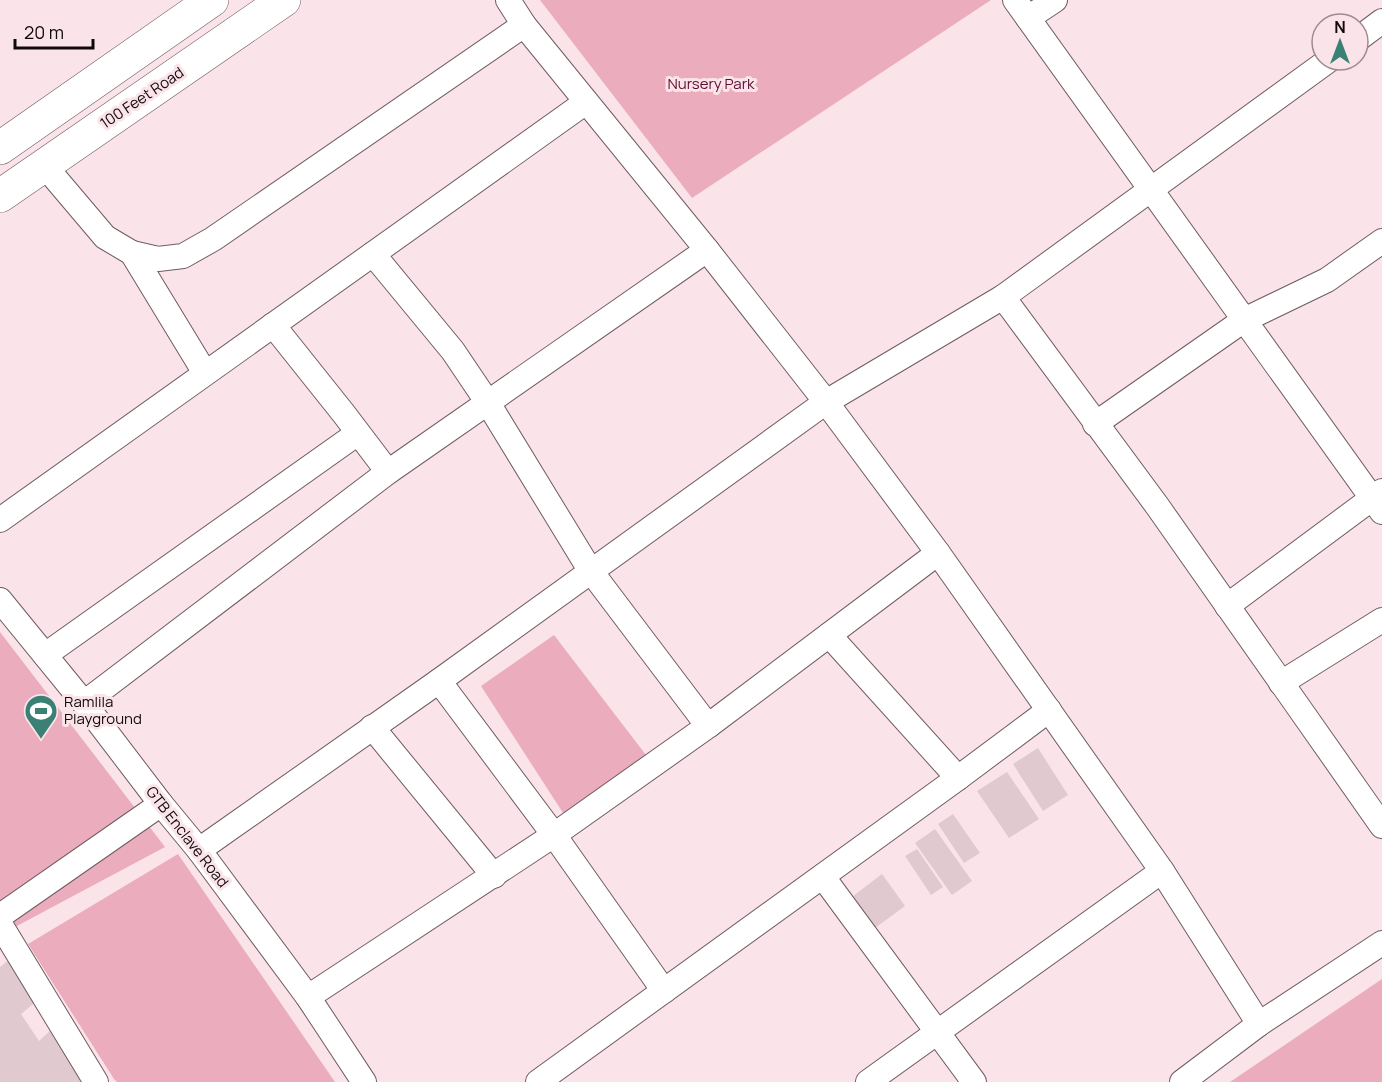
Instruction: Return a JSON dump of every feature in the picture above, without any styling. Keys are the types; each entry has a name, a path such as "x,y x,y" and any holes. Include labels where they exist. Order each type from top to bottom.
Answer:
{"main road":[{"path":"0,148 212,0"},
{"name":"100 Feet Road","path":"0,196 285,0"}],"street":[{"path":"508,0 524,25 707,250 826,402 938,553 1162,871 1259,1024"},
{"path":"1055,0 1022,9 1244,320 1379,501 1227,606"},
{"path":"44,165 105,237 132,253 158,259 183,256 213,239 524,25"},
{"path":"199,850 439,681 826,402 1003,297 1313,72"},
{"path":"0,520 586,102"},
{"path":"1095,424 1244,320 1327,280 1382,242"},
{"path":"84,703 388,472 707,250"},
{"path":"132,253 206,374"},
{"path":"373,254 453,351 488,403 591,570 708,726"},
{"path":"1003,297 1158,507 1382,826"},
{"path":"273,326 308,367 388,472"},
{"path":"45,655 358,433"},
{"path":"308,997 554,835 708,726 938,553"},
{"name":"GTB Enclave Road","path":"0,600 199,850 308,997 364,1082"},
{"path":"1281,682 1382,620"},
{"path":"829,635 958,778"},
{"path":"439,681 554,835 664,991"},
{"path":"538,1082 823,877 1049,710"},
{"path":"372,728 494,876"},
{"path":"0,916 161,804"},
{"path":"868,1082 1162,871"},
{"path":"823,877 974,1082"},
{"path":"0,924 96,1082"},
{"path":"1182,1082 1259,1024 1382,943"}],"green space":[{"name":"Nursery Park","path":"540,0 991,0 692,198"},
{"name":"Ramlila Playground","path":"0,632 165,847 0,935"},
{"path":"554,635 646,755 565,816 481,686"},
{"path":"178,854 335,1082 117,1082 114,1079 28,944"},
{"path":"1382,979 1382,1082 1230,1082"}],"building":[{"path":"1038,748 1068,795 1043,811 1013,764"},
{"path":"1007,772 1039,819 1009,838 977,791"},
{"path":"953,814 980,853 964,863 938,824"},
{"path":"935,829 972,881 952,895 915,843"},
{"path":"917,849 943,887 931,895 905,856"},
{"path":"882,874 905,906 871,931 848,900"},
{"path":"10,959 39,999 21,1014 39,1041 54,1027 85,1082 0,1082 0,967"}],"place":[{"name":"Ramlila Playground","path":"41,740"}]}
